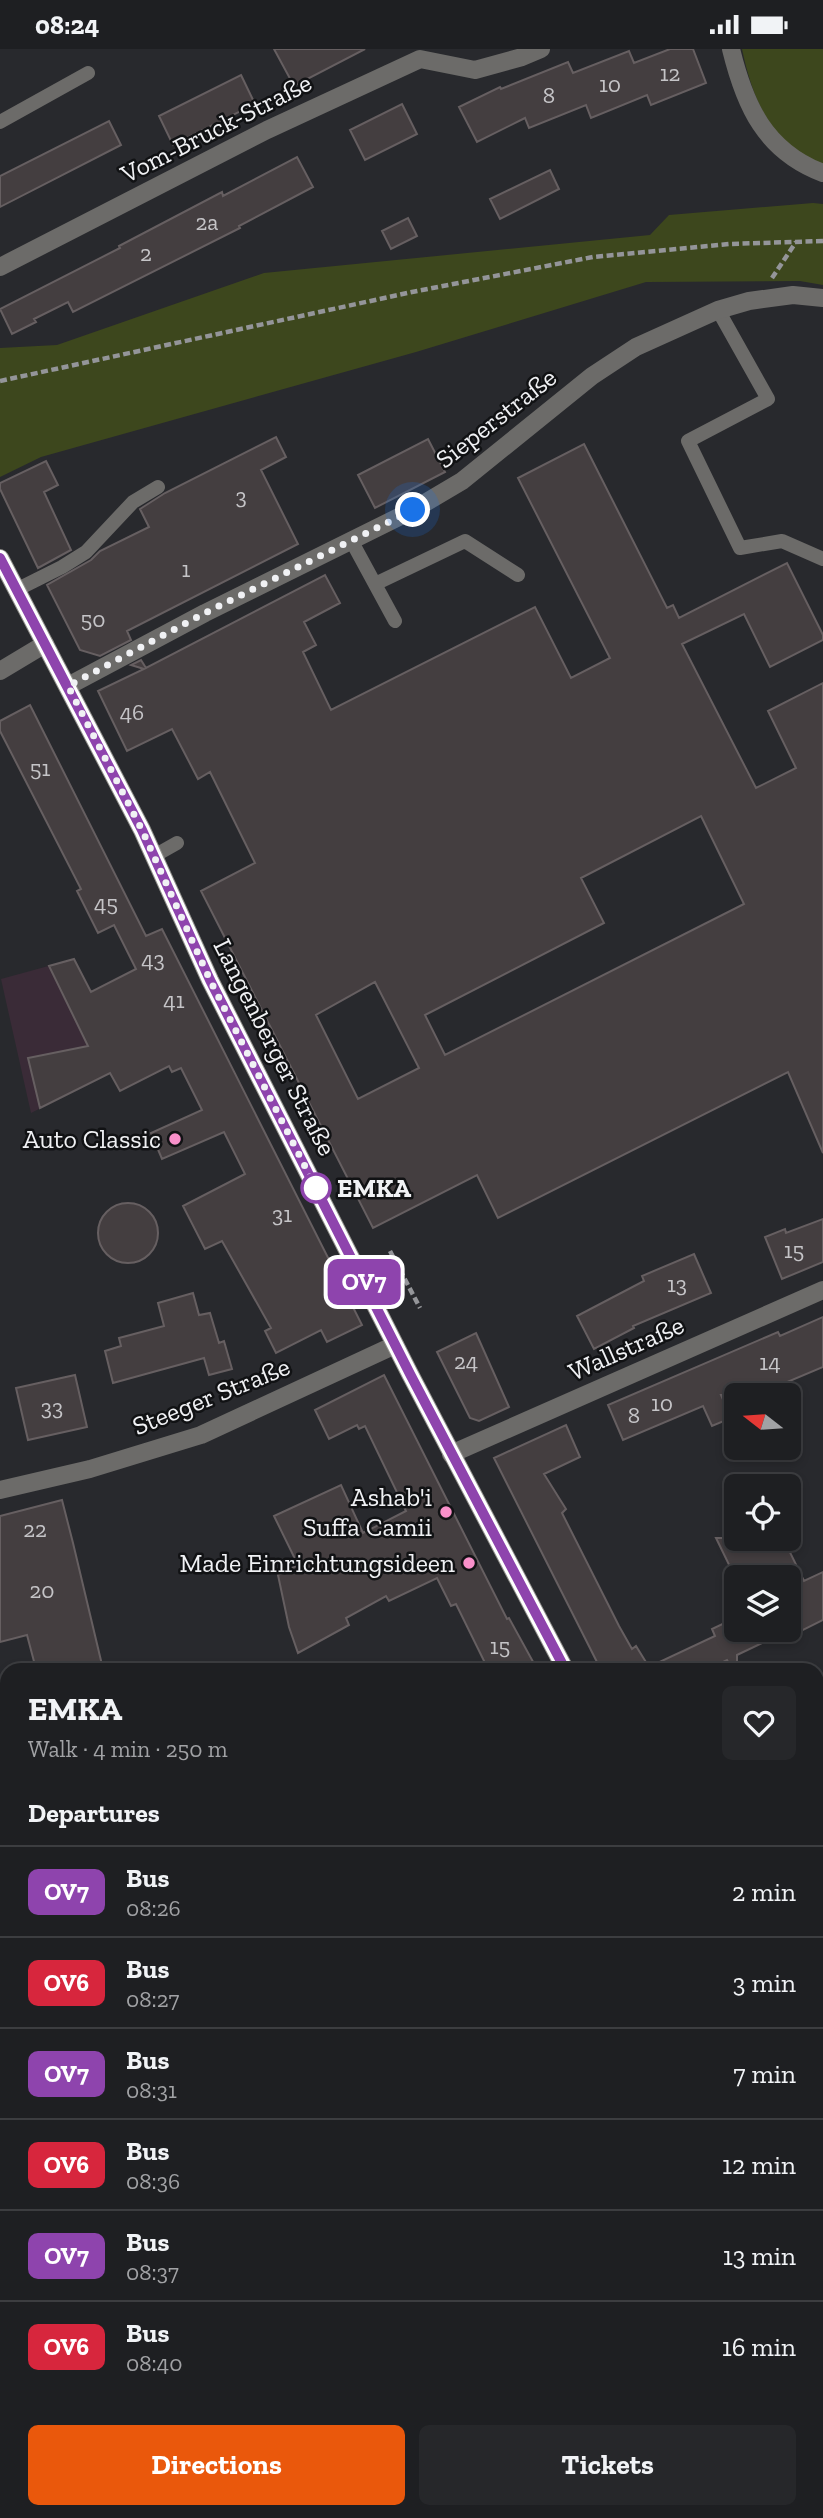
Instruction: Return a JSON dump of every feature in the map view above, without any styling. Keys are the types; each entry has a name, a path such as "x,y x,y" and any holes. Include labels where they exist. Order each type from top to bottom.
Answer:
{"main road":[{"name":"Langenberger Straße","path":"0,558 154,856 210,980 395,1345 562,1663"}],"street":[{"name":"Vom-Bruck-Straße","path":"0,267 267,130 420,59 475,70 541,49"},
{"path":"731,49 739,81 757,119 773,142 800,165 823,173"},
{"name":"Sieperstraße","path":"68,686 205,613 413,510 461,481 592,376 636,347 718,310 760,299 793,295 823,298"},
{"path":"0,671 45,644"},
{"name":"Wallstraße","path":"451,1454 823,1290"},
{"name":"Steeger Straße","path":"0,1490 90,1469 201,1435 395,1345"}],"lane":[{"path":"0,122 88,73"},
{"path":"718,310 747,357 768,399 688,441 740,548 782,541 823,559"},
{"path":"16,590 86,552 133,502 158,487"},
{"path":"351,540 395,621"},
{"path":"374,584 465,541 518,575"},
{"path":"154,856 177,843"}],"path":[{"path":"760,299 797,241"},
{"path":"0,381 557,263 663,249 823,241"},
{"path":"390,1251 420,1308"}],"shaded area":[{"path":"74,959 91,992 143,1056 31,1113 1,979"}],"green space":[{"path":"742,49 823,49 823,165 790,145 767,119 752,86"},
{"path":"823,204 823,285 800,281 646,282 416,352 41,457 0,477 0,348 57,345 264,273 650,235 669,215"}],"building":[{"path":"274,49 365,49 294,86"},
{"path":"670,49 693,49 706,83 651,105 647,95 591,118 586,105 529,128 525,118 477,142 459,107 500,87 501,89 568,62 573,73 629,51 634,63"},
{"path":"241,75 255,104 173,145 159,116"},
{"path":"402,104 417,134 365,160 350,130"},
{"path":"109,121 121,145 0,207 0,176"},
{"path":"297,157 313,187 239,226 240,228 73,312 68,302 34,319 36,322 12,334 0,309 222,192 223,196"},
{"path":"550,170 559,189 500,219 490,199"},
{"path":"408,218 417,236 391,249 382,231"},
{"path":"276,437 286,457 261,470 298,544 127,631 131,640 100,656 80,650 47,585 91,560 100,551 149,527 140,509 165,493"},
{"path":"428,439 445,472 375,508 358,475"},
{"path":"584,444 667,608 673,605 679,618 787,563 823,635 823,640 770,667 744,614 682,644 756,788 796,768 768,711 823,683 823,1153 788,1072 498,1218 477,1175 373,1228 201,891 255,863 210,772 198,779 172,729 127,751 98,691 144,669 131,665 141,660 146,668 325,575 340,603 304,622 316,645 303,652 331,710 535,607 571,678 610,658 518,478","holes":["701,816 744,904 445,1055 425,1015 604,923 581,878","375,982 419,1068 358,1099 316,1015"]},
{"path":"46,461 58,485 44,492 71,550 38,568 0,489 0,483"},
{"path":"30,705 146,936 162,929 362,1325 327,1342 321,1330 276,1353 265,1331 271,1328 222,1241 205,1249 183,1206 245,1174 224,1132 162,1159 151,1133 202,1110 181,1068 172,1072 169,1066 120,1091 110,1073 40,1108 28,1058 88,1046 49,966 74,959 91,992 136,969 114,925 98,933 77,891 81,889 0,731 0,721"},
{"path":"122,1203 134,1203 153,1216 158,1233 156,1245 145,1258 134,1263 122,1263 103,1250 98,1239 98,1227 111,1208"},
{"path":"823,1219 823,1262 782,1279 765,1237 785,1229 786,1233"},
{"path":"694,1254 711,1293 633,1326 634,1328 594,1349 577,1316 644,1281 642,1276"},
{"path":"193,1293 199,1315 210,1313 219,1343 224,1341 232,1369 209,1375 204,1358 113,1383 105,1351 121,1346 119,1338 164,1326 158,1303"},
{"path":"823,1317 823,1367 785,1383 724,1383 724,1395 721,1395 724,1402 724,1421 712,1426 703,1406 623,1440 608,1405 778,1332 780,1336"},
{"path":"476,1333 509,1407 479,1421 470,1418 437,1352"},
{"path":"75,1375 87,1427 28,1440 16,1388"},
{"path":"384,1375 507,1619 509,1618 534,1663 485,1663 456,1604 451,1606 437,1578 389,1601 386,1596 346,1618 349,1625 298,1653 289,1627 278,1575 298,1565 274,1516 341,1485 363,1533 406,1511 365,1426 359,1429 357,1425 329,1439 315,1410"},
{"path":"566,1425 580,1457 544,1474 566,1509 562,1513 619,1626 632,1649 636,1646 647,1663 597,1663 494,1458"},
{"path":"62,1500 102,1663 34,1663 27,1635 0,1642 0,1516"},
{"path":"716,1538 724,1538 724,1551 789,1551 796,1565 729,1565"},
{"path":"823,1572 823,1620 801,1631 801,1575 804,1581"},
{"path":"724,1623 724,1642 764,1642 737,1655 737,1663 729,1663 727,1660 721,1663 658,1663 715,1636 712,1629"}],"bus line":[{"name":"OV7","path":"0,558 142,830 210,980 410,1374 562,1663"}],"place":[{"name":"Auto Classic","path":"175,1139"},
{"name":"EMKA","path":"316,1188"},
{"name":"Ashab'i Suffa Camii","path":"446,1512"},
{"name":"Made Einrichtungsideen","path":"469,1563"}],"route":[{"path":"316,1188 210,980 142,830 68,686 205,613 413,510"}]}
